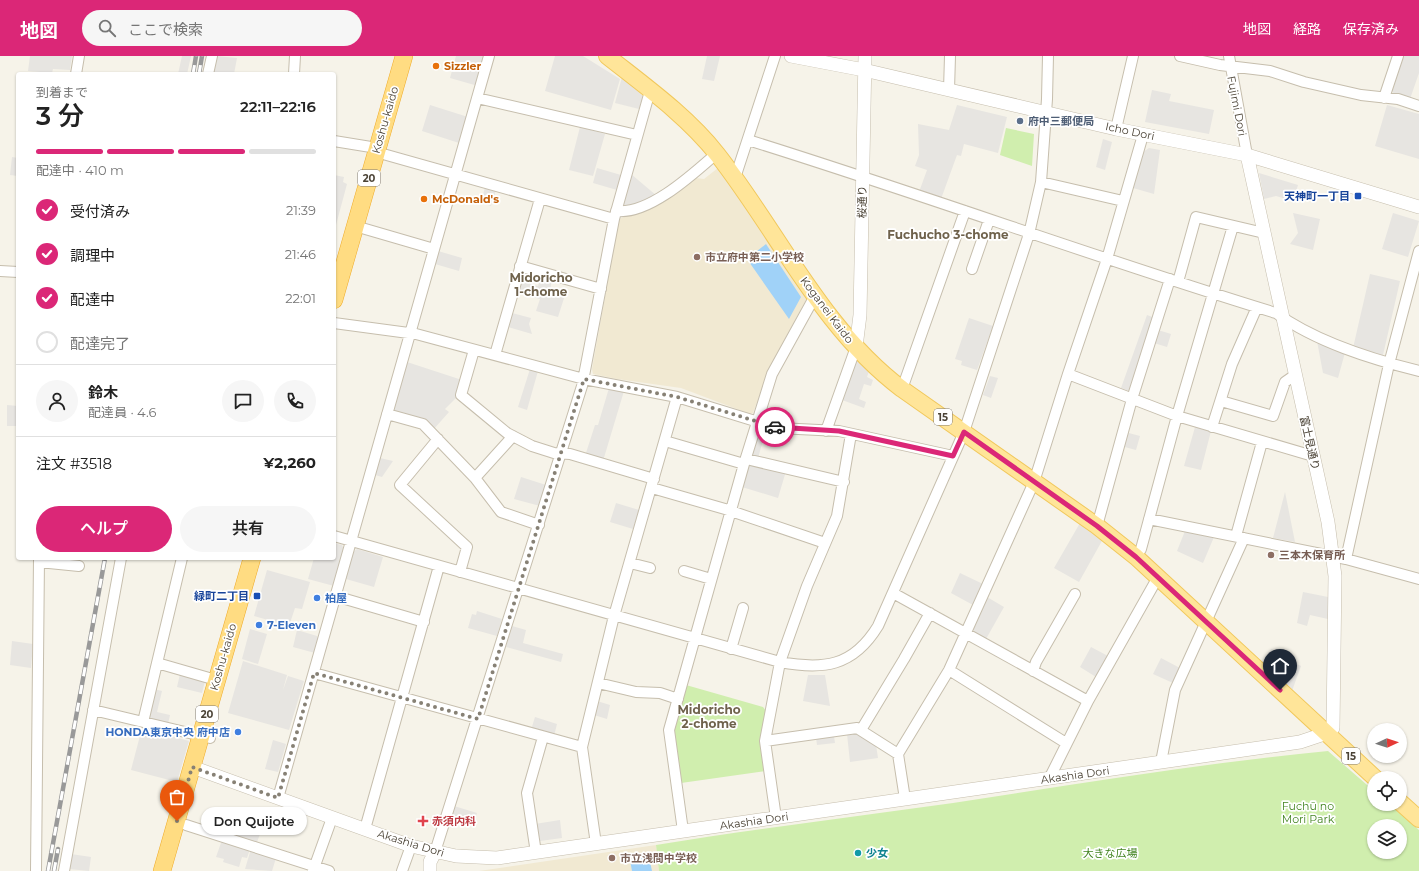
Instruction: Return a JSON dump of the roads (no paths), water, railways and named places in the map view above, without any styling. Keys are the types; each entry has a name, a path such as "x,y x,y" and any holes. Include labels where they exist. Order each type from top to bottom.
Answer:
{"highway":[{"name":"Koshu-kaido","path":"336,293 355,226 374,149 393,56"},
{"name":"Koshu-kaido","path":"336,260 404,56"},
{"name":"Koshu-kaido","path":"206,737 216,680 251,560"},
{"name":"Koshu-kaido","path":"162,871 196,769 260,560"},
{"name":"Koshu-kaido","path":"173,871 186,826 196,769"}],"main road":[{"name":"Koganei Kaido","path":"607,56 650,90 686,122 717,153 835,324 875,367 902,389 1097,526 1136,557 1368,771"},
{"path":"1407,807 1418,814"}],"street":[{"path":"76,72 79,56"},
{"path":"208,72 212,56"},
{"path":"294,72 295,56"},
{"path":"278,798 489,56"},
{"path":"735,178 775,56"},
{"name":"Icho Dori","path":"791,56 864,70 1143,135 1247,155 1419,207"},
{"name":"桜通り","path":"856,347 860,315 865,56"},
{"path":"949,90 950,56"},
{"path":"336,537 694,639 780,662 815,667 833,664 860,649 871,637 893,593 964,432 1029,234 1041,182 1048,56"},
{"path":"1116,129 1133,56"},
{"path":"1180,56 1220,65 1229,60 1304,82 1361,95 1398,99 1419,106"},
{"path":"1384,98 1398,56"},
{"name":"Fujimi Dori","path":"1229,60 1247,155"},
{"path":"430,871 430,862 435,852 478,719 584,379 615,215 650,90"},
{"path":"477,98 637,135"},
{"path":"905,799 898,754 949,670 1034,482 1068,374 1107,259 1143,135"},
{"path":"748,140 863,175 1029,234 1276,313 1291,324 1348,349 1389,364 1419,371"},
{"path":"336,141 374,149 455,175 540,199 615,215 658,199 687,180 717,153"},
{"name":"富士見通り","path":"1247,155 1328,522 1335,592 1333,728 1327,733"},
{"path":"1041,182 1124,201"},
{"path":"495,355 540,199"},
{"path":"902,389 965,211"},
{"path":"1097,526 1132,399 1196,217 1264,233"},
{"path":"972,269 989,220"},
{"path":"355,226 434,249"},
{"path":"1136,557 1141,549 1212,293 1233,226"},
{"path":"1346,559 1389,364 1419,251"},
{"path":"520,266 601,290"},
{"path":"0,271 16,272"},
{"path":"683,831 669,730 756,423 772,374 815,296"},
{"path":"1212,427 1232,364 1257,307"},
{"path":"336,323 410,333 584,379 677,397 756,423 778,428 826,430 851,434 953,456"},
{"path":"826,430 856,347"},
{"path":"474,350 461,394 513,436 532,446 561,454 570,454 731,512 825,543"},
{"path":"1068,374 1177,416 1313,456"},
{"path":"1221,401 1273,416 1285,382 1295,375"},
{"path":"596,844 582,747 614,616 677,397"},
{"path":"387,414 422,424 476,478 501,512 539,525"},
{"path":"776,818 765,741 780,662 807,586 837,516 851,434"},
{"path":"476,478 513,436"},
{"path":"438,439 400,485 467,547 460,572"},
{"path":"665,441 745,462 844,482"},
{"path":"1161,762 1175,690 1206,621 1240,537 1262,442"},
{"path":"1149,519 1346,559 1419,579"},
{"path":"36,871 39,560 79,566"},
{"path":"64,871 121,560"},
{"path":"143,722 182,560"},
{"path":"630,563 650,568"},
{"path":"365,829 439,566"},
{"path":"684,571 711,579"},
{"path":"1049,779 1088,701 1158,577"},
{"path":"893,593 1088,701"},
{"path":"1034,671 1036,662 1074,594"},
{"path":"335,596 424,622"},
{"path":"731,649 743,608"},
{"path":"861,730 930,613"},
{"path":"157,663 216,680"},
{"path":"949,670 1066,743"},
{"path":"314,673 582,747"},
{"path":"598,683 636,692 660,693 678,698"},
{"path":"93,710 206,737"},
{"path":"765,741 857,728 898,754"},
{"name":"Akashia Dori","path":"196,769 411,846 461,857 486,858 536,853 1300,742 1327,733"},
{"path":"536,853 527,793 543,737"},
{"path":"314,869 332,818"},
{"path":"186,826 314,869 329,871"},
{"path":"402,871 411,846"}],"water":[{"path":"766,244 801,297 789,319 747,259"},
{"path":"649,857 652,871 632,871 630,860"}],"railway":[{"path":"193,72 196,56"},
{"path":"199,72 202,56"},
{"path":"48,871 105,560"},
{"path":"54,871 58,849"}],"place":[{"name":"Sizzler","path":"436,66"},
{"name":"府中三郵便局","path":"1020,121"},
{"name":"天神町一丁目","path":"1358,196"},
{"name":"McDonald's","path":"424,199"},
{"name":"市立府中第二小学校","path":"697,257"},
{"name":"三本木保育所","path":"1271,555"},
{"name":"緑町二丁目","path":"257,596"},
{"name":"柏屋","path":"317,598"},
{"name":"7-Eleven","path":"259,625"},
{"name":"HONDA東京中央 府中店","path":"238,732"},
{"name":"Don Quijote","path":"177,821"},
{"name":"赤須内科","path":"423,821"},
{"name":"少女","path":"858,853"},
{"name":"市立浅間中学校","path":"612,858"}],"district":[{"name":"Fuchucho 3-chome","path":"948,235"},
{"name":"Midoricho 1-chome","path":"541,285"},
{"name":"Midoricho 2-chome","path":"709,717"}],"park label":[{"name":"Fuchū no Mori Park","path":"1308,812"},
{"name":"大きな広場","path":"1110,853"}]}
